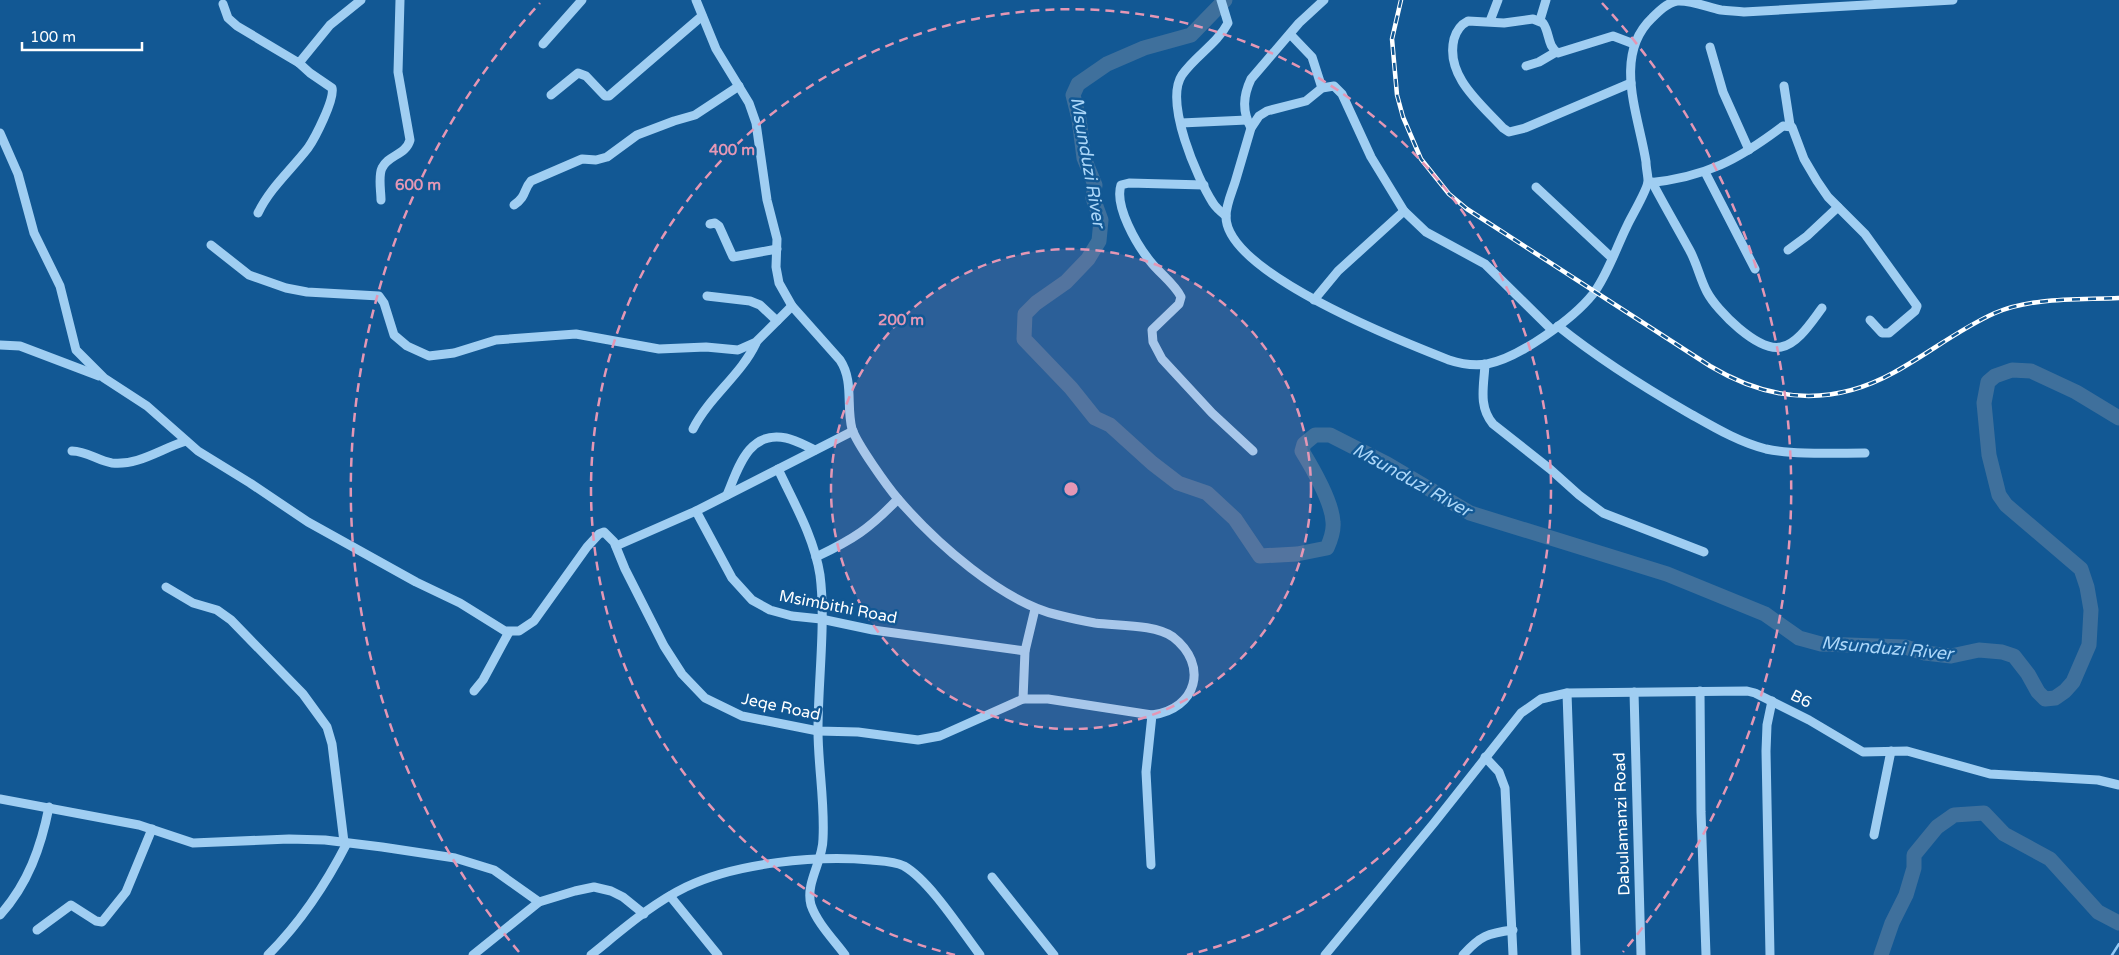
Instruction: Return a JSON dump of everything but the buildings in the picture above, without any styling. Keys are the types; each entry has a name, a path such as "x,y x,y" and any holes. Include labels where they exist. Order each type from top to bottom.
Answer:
{"street":[{"path":"299,63 330,25 361,0"},
{"path":"381,200 381,174 383,166 406,149 410,140 398,72 400,0"},
{"path":"543,44 582,0"},
{"path":"696,0 716,49 748,103 756,123 768,200 777,239 776,267 779,283 792,306 846,369 853,431 898,499 962,560 1008,594 1035,609 1096,623 1146,628 1172,636 1189,656 1193,668 1194,686 1185,700 1176,707 1152,715 1048,699 1023,699 1025,651 1035,609"},
{"path":"1221,0 1228,23 1220,36 1181,77 1177,95 1183,140 1188,155 1213,204 1226,216 1232,235 1252,257 1285,282 1314,300 1359,322 1460,363 1484,364 1502,360 1555,328 1594,292 1650,182"},
{"path":"1226,216 1249,124 1244,107 1251,79 1299,23 1324,0"},
{"path":"1490,21 1498,0"},
{"path":"1540,20 1546,0"},
{"path":"1822,308 1789,344 1782,347 1769,347 1743,331 1725,315 1707,292 1690,251 1650,182 1631,83 1634,44 1647,22 1667,5 1676,2 1686,1 1723,10 1744,12 1808,5 1953,0"},
{"path":"223,4 230,20 237,26 299,63 333,90 310,144 279,181 258,213"},
{"path":"551,95 578,73 586,76 602,93 608,96 702,16"},
{"path":"1556,52 1550,43 1548,31 1540,20 1533,19 1504,23 1470,21 1464,23 1455,37 1453,55 1458,75 1463,82 1503,128 1509,132 1526,128 1631,83"},
{"path":"1290,34 1312,57 1322,88"},
{"path":"1526,66 1540,62 1556,52 1562,53 1613,36 1634,44"},
{"path":"1710,47 1723,92 1749,150"},
{"path":"514,205 523,198 531,181 582,159 596,160 607,157 637,135 674,120 695,115 738,86"},
{"path":"1181,123 1249,124 1272,109 1306,101 1322,88 1334,86 1342,94 1371,156 1404,211 1426,232 1485,264 1555,328 1594,355 1717,429 1753,445 1787,452 1865,453"},
{"path":"1784,86 1790,125 1795,131 1804,159 1817,181 1838,207 1865,234 1916,306 1916,311 1885,334 1870,320"},
{"path":"1650,182 1705,172 1733,160 1783,126 1790,125"},
{"path":"0,133 18,174 34,233 60,286 74,345 80,355 104,378 147,406 186,441 308,522 416,582 460,603 498,628 509,632 521,630 538,617 587,547 599,534 604,532 608,534 616,546 696,511 853,431"},
{"path":"1705,172 1755,269"},
{"path":"1204,185 1128,182 1122,184 1120,194 1127,222 1140,246 1182,299 1152,330 1152,338 1159,355 1203,403 1253,451"},
{"path":"1536,187 1612,258"},
{"path":"1788,250 1807,236 1838,207"},
{"path":"1314,300 1338,271 1404,211"},
{"path":"710,224 715,223 719,226 733,257 777,249"},
{"path":"211,245 248,275 286,288 313,292 379,296 384,303 394,335 407,346 429,356 454,353 496,340 557,334 587,335 644,347 667,349 706,347 738,350 756,342"},
{"path":"707,296 755,303 760,305 777,321"},
{"path":"693,429 704,411 748,356 756,342 792,306"},
{"path":"0,345 20,346 104,378"},
{"path":"1484,364 1483,406 1487,417 1493,424 1603,514 1704,552"},
{"path":"727,495 746,453 761,440 773,437 786,438 815,450"},
{"path":"72,451 87,452 107,462 124,463 139,460 186,441"},
{"path":"778,470 810,538 820,575 821,619 818,731 824,820 820,857 811,885 811,904 819,920 846,955"},
{"path":"816,557 859,535 871,526 898,499"},
{"name":"Msimbithi Road","path":"696,511 724,565 739,587 760,606 807,619 821,619 873,630 1025,651"},
{"name":"Jeqe Road","path":"616,546 625,569 664,646 682,674 697,691 714,704 742,716 818,731 858,732 912,740 940,736 1023,699"},
{"path":"166,588 193,603 220,611 232,620 295,685 327,727 332,744 346,842 295,926 268,955"},
{"path":"474,691 483,680 509,632"},
{"path":"1700,691 1706,955"},
{"name":"B6","path":"1325,955 1434,823 1513,722 1530,705 1541,699 1568,693 1747,691 1772,701 1809,720 1863,752 1907,751 1990,774 2098,780 2119,785"},
{"name":"Dabulamanzi Road","path":"1634,692 1641,955"},
{"path":"1568,693 1576,955"},
{"path":"1770,955 1766,751 1767,725 1772,701"},
{"path":"1151,866 1146,772 1152,715"},
{"path":"1874,835 1891,751"},
{"path":"1485,757 1500,772 1505,788 1513,955"},
{"path":"0,799 49,807 152,829 193,843 289,839 346,842 399,849 480,864 504,875 539,902"},
{"path":"0,914 22,885 33,861 44,832 49,807"},
{"path":"37,930 71,905 96,921 102,922 126,892 152,829"},
{"path":"590,955 670,896 693,884 763,865 820,857 879,860 894,862 906,867 929,889 980,955"},
{"path":"992,877 1054,955"},
{"path":"473,955 539,902 574,891 599,888 618,893 644,914"},
{"path":"670,896 718,955"},
{"path":"1463,955 1483,936 1489,933 1513,930"}],"waterway":[{"name":"Msunduzi River","path":"1225,0 1191,35 1144,48 1107,64 1078,84 1073,95 1079,119 1084,158 1095,185 1093,198 1101,220 1099,241 1088,259 1066,282 1036,303 1025,314 1024,339 1071,388 1095,418 1110,425 1152,463 1178,483 1207,493 1235,519 1260,556 1297,554 1327,548 1333,532 1332,514 1321,485 1302,451 1304,444 1315,435 1330,435 1387,464 1470,513 1667,574 1765,614 1799,638 1821,644 1905,647 1925,653 1951,656 1979,650 2002,652 2014,656 2028,674 2038,692 2045,699 2055,698 2073,682 2089,645 2091,610 2087,587 2081,569 2006,505 1999,495 1989,455 1984,403 1988,382 1995,376 2012,370 2031,371 2076,392 2119,418"},
{"name":"Msunduzi River","path":"1881,955 1892,923 1906,895 1914,868 1914,855 1937,827 1954,815 1984,813 2004,834 2050,859 2098,912 2119,923"},
{"path":"2112,955 2119,944"}],"railway":[{"path":"1401,0 1392,39 1397,95 1403,117 1421,159 1449,194 1467,209 1710,366 1733,378 1755,387 1801,396 1847,391 1870,384 1893,373 1969,326 1995,313 2025,304 2056,300 2119,298"}]}
